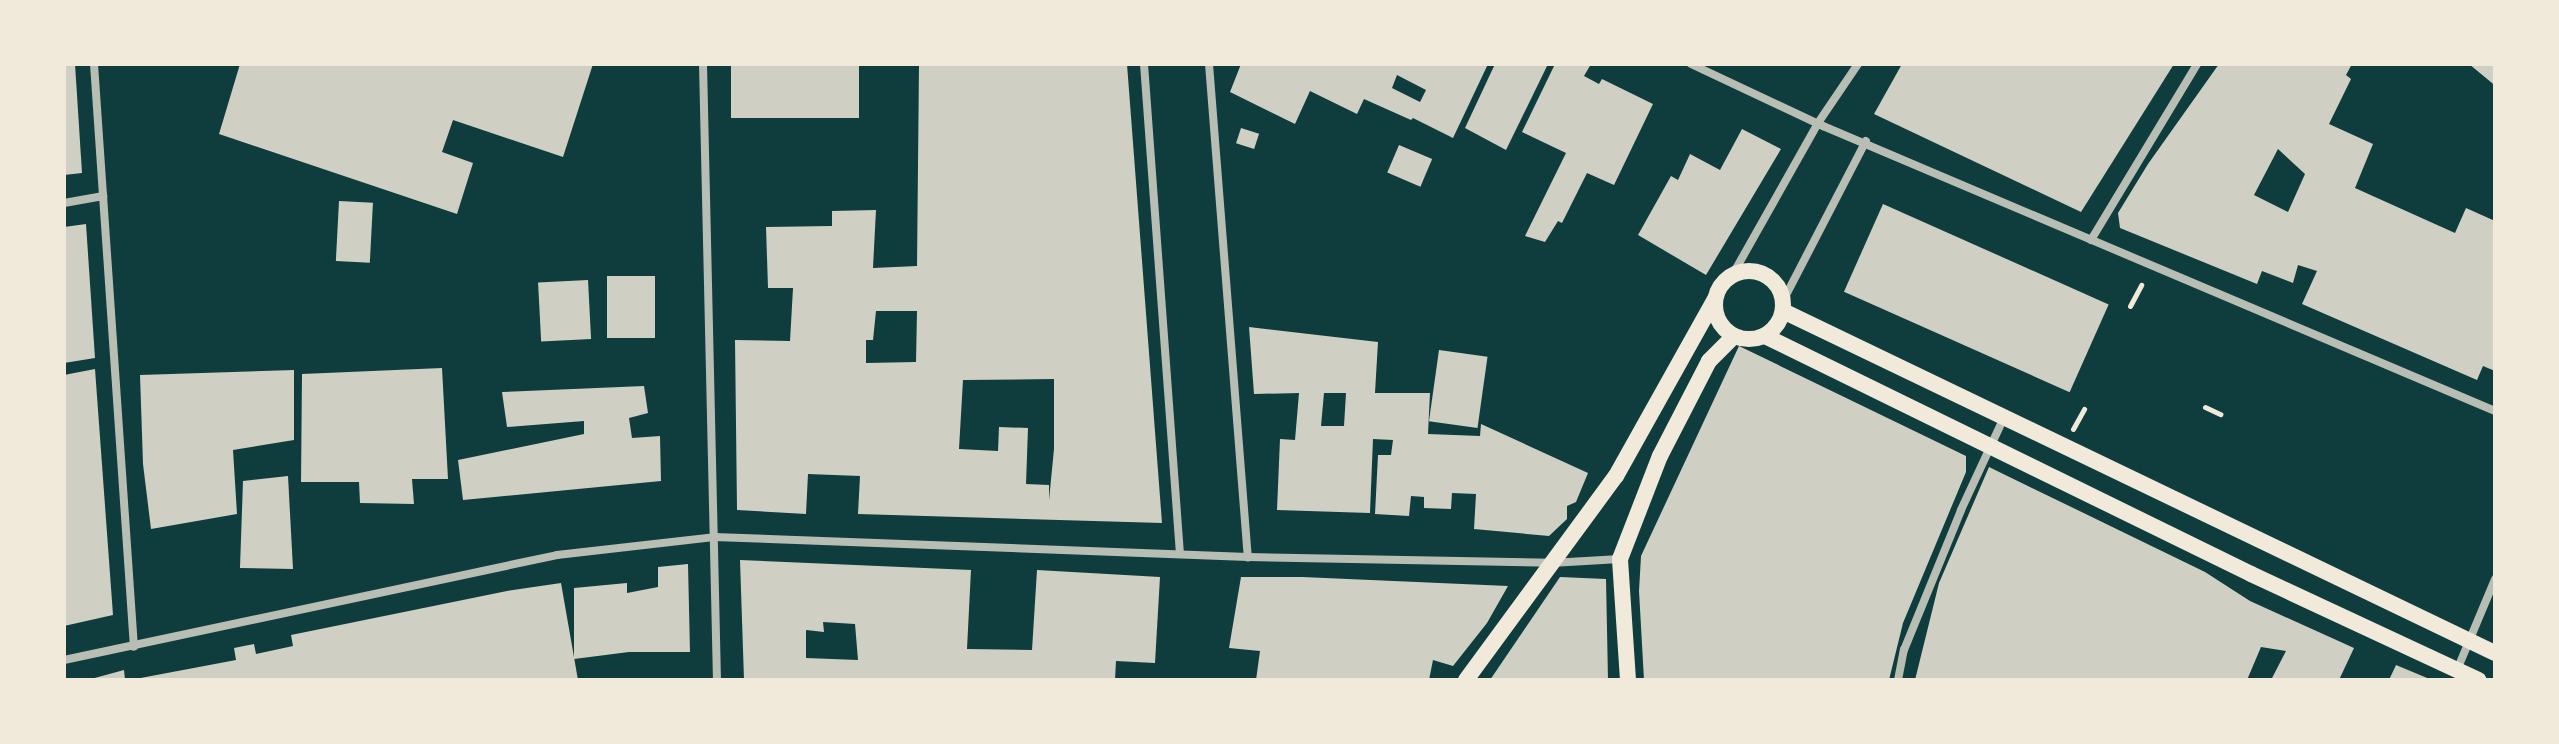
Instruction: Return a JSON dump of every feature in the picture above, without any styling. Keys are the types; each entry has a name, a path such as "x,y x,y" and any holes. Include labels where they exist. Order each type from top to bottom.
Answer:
{"main road":[{"path":"1466,680 1616,476 1721,284 1733,274 1754,270 1774,280 1784,305 1777,326 1765,336 1750,340 1734,336 1723,327 1716,314 1715,299"},
{"path":"1784,305 2495,653"},
{"path":"1628,680 1620,559 1660,456 1709,361 1734,336"},
{"path":"1765,336 2478,680"}],"street":[{"path":"94,64 134,647"},
{"path":"703,64 717,680"},
{"path":"1144,64 1180,553"},
{"path":"1209,64 1248,557"},
{"path":"1691,64 1818,123 2495,411"},
{"path":"1733,274 1818,123 1858,64"},
{"path":"2091,240 2197,64"},
{"path":"1784,305 1866,141"},
{"path":"64,203 103,196"},
{"path":"1898,680 1904,650 2005,415"},
{"path":"64,660 557,555 714,537 1248,557 1551,563 1620,559"},
{"path":"2457,671 2495,579"}],"path":[{"path":"2130,306 2141,285"},
{"path":"2205,407 2220,414"},
{"path":"2073,430 2084,409"}],"building":[{"path":"64,64 75,64 82,173 64,175"},
{"path":"240,64 593,64 563,157 453,120 442,152 473,163 457,214 219,134"},
{"path":"731,64 859,64 859,118 731,118"},
{"path":"919,64 1127,64 1162,523 858,514 860,476 808,474 806,514 737,510 735,340 790,341 793,288 768,288 766,227 832,226 832,211 876,210 873,268 917,266","holes":["876,311 917,311 916,362 866,363 866,340 873,340","1054,379 1054,449 1049,500 1049,485 1026,484 1028,428 999,427 998,451 959,449 963,380"]},
{"path":"1241,64 1488,64 1453,138 1364,99 1357,114 1310,91 1295,124 1230,92","holes":["1397,75 1426,90 1420,102 1392,88"]},
{"path":"1495,64 1548,64 1506,150 1465,128"},
{"path":"1555,64 1591,64 1584,76 1599,84 1602,79 1653,104 1614,185 1587,173 1562,223 1558,221 1545,242 1525,236 1566,153 1522,132"},
{"path":"1902,64 2174,64 2081,212 1874,114"},
{"path":"2219,64 2352,64 2346,75 2351,79 2329,124 2373,144 2355,188 2455,233 2466,208 2495,221 2495,371 2483,366 2477,380 2302,304 2317,271 2298,265 2293,283 2262,271 2257,284 2120,228 2118,213 2148,164","holes":["2278,149 2305,174 2288,212 2254,195"]},
{"path":"2469,64 2495,64 2495,86 2492,83"},
{"path":"1241,128 1259,134 1254,149 1236,143"},
{"path":"1742,129 1781,149 1706,275 1638,235 1671,176 1678,180 1690,154 1720,170"},
{"path":"1399,145 1432,159 1420,187 1387,173"},
{"path":"339,201 373,203 370,263 336,261"},
{"path":"1883,204 2109,304 2070,392 1844,292"},
{"path":"86,224 95,358 64,363 64,227"},
{"path":"607,276 655,276 655,338 607,338"},
{"path":"588,280 591,339 541,342 538,283"},
{"path":"1249,327 1378,342 1375,393 1430,393 1428,434 1480,436 1481,424 1588,473 1576,502 1567,506 1567,519 1549,536 1474,529 1476,494 1452,493 1451,509 1424,508 1424,497 1411,496 1409,516 1375,514 1378,455 1391,455 1393,440 1373,439 1370,513 1277,510 1280,439 1295,440 1299,393 1254,394","holes":["1324,393 1346,393 1344,426 1321,426"]},
{"path":"1739,346 1966,456 1966,472 1903,623 1889,680 1644,680 1639,591 1641,556"},
{"path":"1439,350 1488,357 1478,428 1429,421"},
{"path":"442,368 448,479 412,479 414,504 360,503 359,482 301,482 302,374"},
{"path":"95,369 113,615 64,626 64,375"},
{"path":"294,370 294,440 233,450 237,514 151,529 143,464 140,375"},
{"path":"644,386 648,413 629,418 632,438 660,436 661,481 463,500 458,460 584,434 584,421 507,427 502,392"},
{"path":"1989,467 2205,572 2250,601 2354,648 2339,680 2271,680 2286,651 2261,647 2247,680 1915,680 1939,583"},
{"path":"288,476 293,569 240,568 243,481"},
{"path":"740,560 971,570 967,649 1032,650 1037,570 1160,577 1155,663 1116,661 1115,680 744,680","holes":["823,622 855,624 858,660 806,658 806,630 824,632"]},
{"path":"688,564 690,652 629,652 574,659 574,588 627,583 627,593 658,587 658,567"},
{"path":"1241,577 1508,586 1487,623 1453,666 1433,660 1429,680 1256,680 1260,651 1229,648"},
{"path":"1560,577 1606,579 1608,680 1490,680"},
{"path":"561,583 578,680 130,680 236,660 234,648 254,644 256,654 293,646 291,635"},
{"path":"2396,665 2432,680 2389,680"},
{"path":"124,670 125,680 91,680 91,679"}]}
